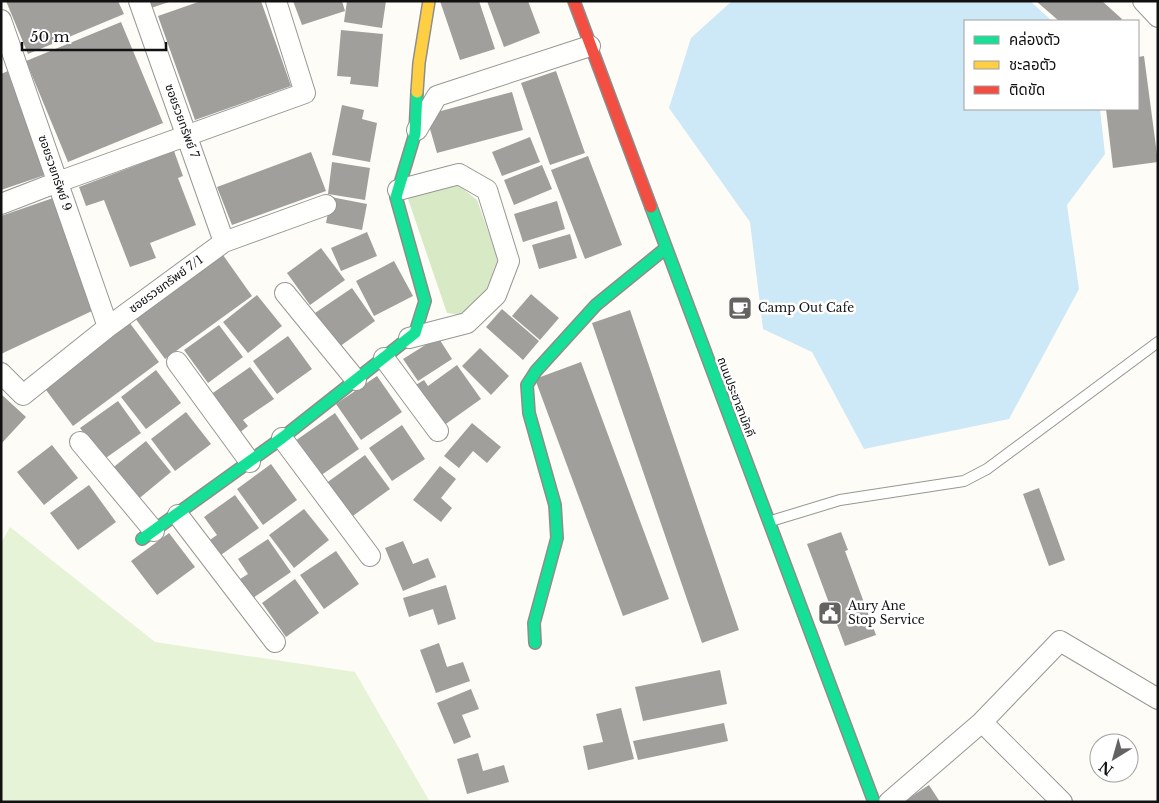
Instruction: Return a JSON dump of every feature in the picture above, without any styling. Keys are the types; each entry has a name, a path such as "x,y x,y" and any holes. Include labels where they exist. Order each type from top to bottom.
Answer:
{"street":[{"name":"ซอยรวยทรัพย์ 7","path":"139,1 224,242"},
{"path":"1,204 304,93 276,1"},
{"path":"415,134 419,63 429,1"},
{"name":"ถนนประชาสามัคคี","path":"574,1 874,802"},
{"path":"1144,1 1158,17"},
{"name":"ซอยรวยทรัพย์ 9","path":"1,20 108,327"},
{"path":"80,442 148,535 282,438 415,334 425,301 396,197 415,134 437,96 590,46"},
{"path":"398,190 459,174 487,190 509,261 496,295 466,323 409,338"},
{"name":"ซอยรวยทรัพย์ 7/1","path":"1,372 23,395 108,327 224,242 326,204"},
{"path":"535,642 534,623 557,538 555,505 529,413 528,385 536,371 596,305 666,248"},
{"path":"285,293 356,380"},
{"path":"384,358 438,431"},
{"path":"177,362 250,462"},
{"path":"282,438 370,556"},
{"path":"178,515 275,642"},
{"path":"889,802 982,722 1060,641 1158,699"},
{"path":"982,722 1062,802"}],"lane":[{"path":"768,522 840,500 964,481 987,469 1158,342"}],"green space":[{"path":"456,183 477,200 498,259 486,290 461,315 447,313 407,196"},
{"path":"10,527 155,642 355,672 430,802 1,802 1,543"}],"water":[{"path":"732,1 1030,1 1051,20 964,20 964,110 1100,110 1105,154 1067,205 1079,289 1009,419 864,449 812,352 763,329 750,222 669,108 691,38"}],"building":[{"path":"6,1 118,1 124,14 28,54"},
{"path":"149,1 169,1 169,2 151,8"},
{"path":"201,1 261,1 291,86 195,120 158,16"},
{"path":"293,1 342,1 345,11 302,25"},
{"path":"347,1 386,1 382,28 344,22"},
{"path":"440,1 479,1 495,49 460,60"},
{"path":"487,1 528,1 540,33 504,47"},
{"path":"1036,1 1102,1 1122,19 1121,20 1058,20"},
{"path":"121,22 163,123 68,162 26,61"},
{"path":"341,30 383,34 378,87 350,84 351,77 337,76"},
{"path":"1144,56 1158,162 1113,168 1106,110 1139,110 1139,57"},
{"path":"8,71 45,175 1,190 1,74"},
{"path":"556,71 585,153 550,165 521,83"},
{"path":"512,92 523,130 437,153 426,115"},
{"path":"342,105 364,110 362,119 377,123 370,162 332,155"},
{"path":"530,137 540,162 502,176 492,152"},
{"path":"174,151 183,176 178,178 196,225 150,243 156,258 130,267 104,200 86,206 79,187"},
{"path":"311,152 326,191 232,225 217,187"},
{"path":"588,156 622,245 585,259 551,170"},
{"path":"332,162 370,168 365,200 328,194"},
{"path":"542,165 552,189 514,205 504,180"},
{"path":"331,197 367,204 362,230 326,223"},
{"path":"53,198 92,311 1,354 1,216"},
{"path":"557,201 565,229 523,242 514,214"},
{"path":"367,232 377,256 341,271 331,248"},
{"path":"570,234 577,258 539,269 532,245"},
{"path":"321,248 345,280 310,305 287,273"},
{"path":"223,255 252,296 165,359 135,318"},
{"path":"394,261 413,296 374,316 356,281"},
{"path":"352,288 375,321 339,347 315,313"},
{"path":"531,294 559,318 540,340 512,316"},
{"path":"257,295 282,326 248,353 223,322"},
{"path":"502,309 539,341 523,360 486,327"},
{"path":"630,310 739,630 702,643 592,323"},
{"path":"129,322 159,362 73,426 43,386"},
{"path":"219,325 243,357 208,383 184,350"},
{"path":"288,336 312,369 277,394 253,361"},
{"path":"438,337 452,359 418,381 403,359"},
{"path":"480,348 509,376 491,395 462,366"},
{"path":"581,362 669,599 623,616 535,379"},
{"path":"457,365 481,399 443,426 414,386 424,380 428,386"},
{"path":"250,367 274,399 243,420 248,426 238,434 210,395"},
{"path":"156,370 181,403 146,429 121,397"},
{"path":"377,376 402,412 361,440 336,404"},
{"path":"1,394 26,417 1,444"},
{"path":"118,401 141,433 103,460 80,428"},
{"path":"186,412 211,444 175,471 151,439"},
{"path":"335,413 359,449 320,476 295,441"},
{"path":"472,423 501,447 487,463 473,451 459,468 444,456"},
{"path":"402,425 425,459 392,481 369,448"},
{"path":"146,441 171,472 136,501 110,470"},
{"path":"52,445 78,478 44,505 17,472"},
{"path":"365,455 390,489 350,518 325,484"},
{"path":"271,464 297,500 263,525 237,489"},
{"path":"440,466 456,479 441,498 452,508 441,522 413,500"},
{"path":"89,485 116,522 78,550 50,513"},
{"path":"1039,488 1065,560 1049,566 1023,494"},
{"path":"235,495 259,528 218,557 207,542 217,535 204,517"},
{"path":"304,509 329,540 294,568 269,535"},
{"path":"841,532 848,550 845,551 876,635 845,646 807,544"},
{"path":"169,533 195,567 157,595 131,561"},
{"path":"268,539 291,572 250,600 237,581 248,574 238,559"},
{"path":"403,541 413,564 428,558 436,577 403,591 385,548"},
{"path":"336,551 359,584 324,609 300,575"},
{"path":"295,579 319,613 286,637 262,603"},
{"path":"446,585 456,619 438,625 433,609 409,617 403,598"},
{"path":"439,643 447,667 463,662 470,681 436,693 420,650"},
{"path":"720,670 727,704 643,721 635,687"},
{"path":"471,689 479,709 462,715 471,737 454,744 437,703"},
{"path":"621,708 634,759 588,770 583,746 603,742 596,714"},
{"path":"724,723 728,741 638,760 633,741"},
{"path":"478,753 483,771 504,765 509,782 467,794 457,759"},
{"path":"929,785 940,802 903,802"}],"traffic: fast":[{"path":"142,539 282,438 415,333 425,301 396,197 415,134 417,92"},
{"path":"651,207 874,802"},
{"path":"535,643 534,623 557,538 555,505 529,413 527,385 536,371 596,305 666,248"}],"traffic: slow":[{"path":"417,92 419,63 429,1"}],"traffic: jam":[{"path":"574,1 651,207"}],"place":[{"name":"Camp Out Cafe","path":"740,308"},
{"name":"Aury Ane Stop Service","path":"830,613"}]}
